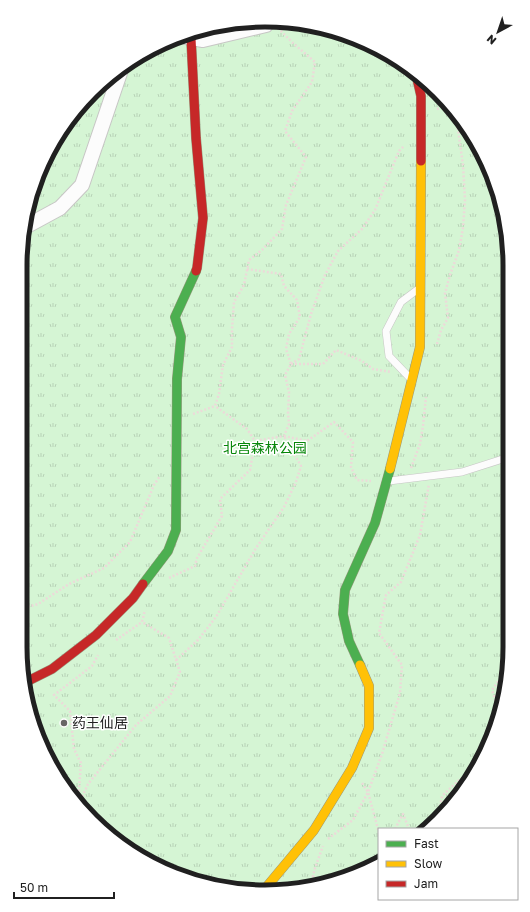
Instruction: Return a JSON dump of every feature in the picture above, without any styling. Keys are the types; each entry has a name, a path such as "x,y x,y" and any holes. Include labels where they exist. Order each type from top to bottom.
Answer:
{"street":[{"path":"192,38 203,40 255,28"},
{"path":"29,680 52,669 96,635 133,598 168,551 176,530 177,379 181,337 175,317 197,268 203,218 189,40"},
{"path":"31,224 60,208 82,185 117,78"},
{"path":"268,885 314,830 352,768 369,728 369,686 349,641 343,614 345,590 375,523 387,481 410,378 420,347 421,96 418,83"}],"lane":[{"path":"410,378 389,356 386,331 401,302 421,288"},
{"path":"387,481 462,472 503,459"}],"path":[{"path":"215,406 219,394 223,365 232,347 234,302 244,285 249,260 262,250 282,229 286,205 306,157 286,131 292,111 312,82 315,62 278,28"},
{"path":"436,349 441,330 448,318 445,293 459,250 463,228 465,200 463,165 457,125"},
{"path":"284,436 289,424 289,392 285,376 291,364 300,359 311,314 325,275 338,251 362,229 376,210 399,151 421,128"},
{"path":"247,269 281,274 284,286 297,300 300,317 289,334 286,349 291,364"},
{"path":"291,364 323,364 336,350 362,360 372,369 410,378"},
{"path":"407,479 420,444 426,390"},
{"path":"177,420 215,406"},
{"path":"164,581 195,566 197,558 222,516 220,499 250,470 255,441 247,429 215,406"},
{"path":"255,441 284,436 307,441 334,422 353,442 351,466 357,480 387,481"},
{"path":"176,660 198,640 216,617 256,548 284,507 296,482 301,466 284,436"},
{"path":"27,607 38,604 69,584 104,568 130,542 154,485 161,473"},
{"path":"114,641 142,622 146,607 133,598"},
{"path":"81,799 88,784 136,725 170,696 180,672 169,638 142,622"},
{"path":"79,796 81,763 74,749 70,711 54,695 92,666 101,650 96,635"},
{"path":"496,704 492,690 501,677"},
{"path":"352,768 368,792 378,829"},
{"path":"440,808 442,796 465,776"},
{"path":"396,828 403,814 409,828"}],"green space":[{"name":"北宫森林公园","path":"265,27 296,29 327,35 342,40 356,45 384,59 410,76 422,86 444,108 463,133 485,174 495,203 501,234 503,265 503,647 501,678 495,709 485,738 471,766 454,792 420,828 378,828 378,856 356,867 327,877 296,883 281,884 265,885 234,883 203,877 174,867 133,845 108,826 86,804 67,779 45,738 35,709 29,678 27,647 27,265 29,234 35,203 45,174 59,146 76,120 86,108 120,76 146,59 174,45 203,35 234,29 249,28"}],"traffic: fast":[{"path":"143,584 168,551 176,530 177,379 181,337 175,317 196,271"},
{"path":"360,665 349,641 343,614 345,590 375,523 390,469"}],"traffic: slow":[{"path":"390,469 420,347 421,161"},
{"path":"268,885 314,830 352,768 369,728 369,686 360,665"}],"traffic: jam":[{"path":"191,39 196,138 203,218 196,271"},
{"path":"418,83 421,96 421,161"},
{"path":"29,680 52,669 96,635 133,598 143,584"}],"place":[{"name":"药王仙居","path":"64,723"}]}
